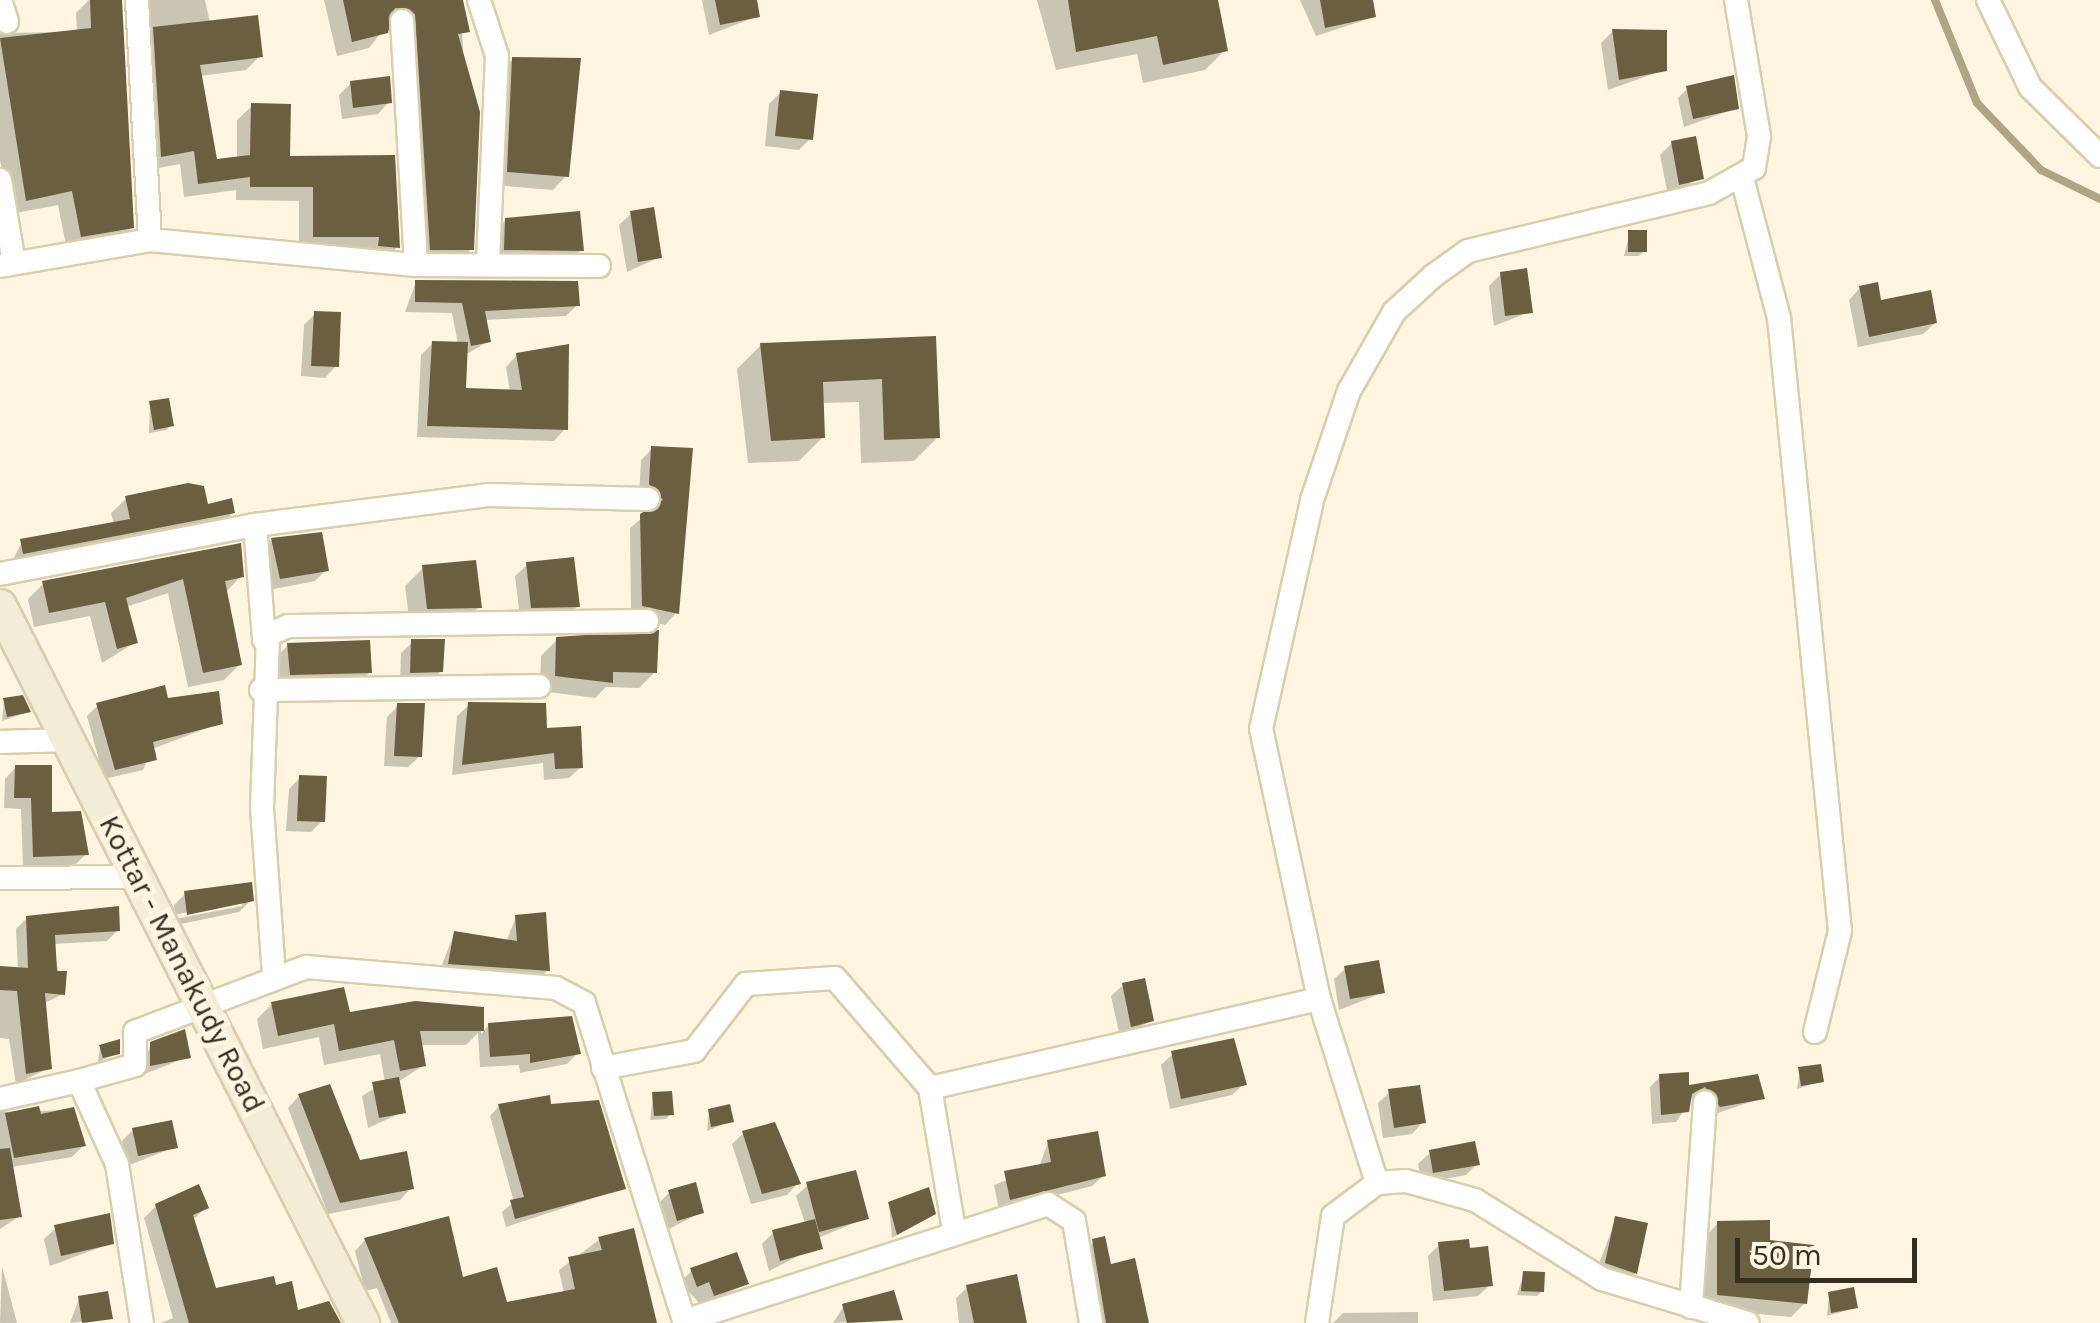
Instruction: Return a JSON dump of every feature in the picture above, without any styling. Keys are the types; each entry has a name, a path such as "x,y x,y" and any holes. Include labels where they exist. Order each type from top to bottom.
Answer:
{"main road":[{"name":"Kottar - Manakudy Road","path":"0,606 363,1323"}],"street":[{"path":"137,0 150,240"},
{"path":"480,0 497,56 488,264"},
{"path":"1377,1182 1319,999 1261,729 1312,500 1349,392 1394,312 1468,251 1742,178 1760,153 1736,0"},
{"path":"1988,0 2030,87 2100,156"},
{"path":"402,22 416,265"},
{"path":"1742,178 1779,318 1840,931 1816,1032"},
{"path":"0,180 7,265 150,240 416,265 599,266"},
{"path":"0,574 255,525 488,495 648,498"},
{"path":"255,525 264,640 261,690 274,975"},
{"path":"264,640 288,626 647,622"},
{"path":"261,690 540,686"},
{"path":"0,742 68,740"},
{"path":"0,878 138,878"},
{"path":"0,1099 135,1065 135,1032 274,975 306,967 556,988 584,1003 684,1322 1038,1205 1067,1212 1091,1323"},
{"path":"603,1068 694,1052 746,984 834,978 930,1088 954,1230"},
{"path":"930,1088 1319,999"},
{"path":"79,1081 117,1164 142,1323"},
{"path":"1691,1307 1705,1102"},
{"path":"1318,1323 1333,1216 1377,1182 1406,1180 1475,1200 1602,1279 1748,1323"}],"building":[{"path":"90,0 122,0 134,228 81,237 72,191 26,201 0,38 91,28"},
{"path":"343,0 463,0 470,32 458,34 480,112 474,250 430,250 415,14 395,8 388,33 352,42"},
{"path":"715,0 757,0 760,17 720,25"},
{"path":"1068,0 1218,0 1228,51 1163,65 1157,36 1076,52"},
{"path":"1320,0 1373,0 1376,17 1325,28"},
{"path":"258,15 263,57 200,65 217,159 250,155 251,103 291,104 290,156 395,155 400,248 378,246 379,237 313,237 313,187 250,187 250,177 198,184 194,151 161,157 153,27"},
{"path":"1612,29 1667,30 1667,71 1619,80"},
{"path":"512,57 581,58 569,177 507,172"},
{"path":"1734,75 1739,109 1693,119 1686,86"},
{"path":"390,76 392,103 353,108 350,81"},
{"path":"780,90 818,94 813,140 775,136"},
{"path":"1696,136 1704,179 1679,185 1671,141"},
{"path":"654,207 662,258 638,262 630,211"},
{"path":"580,211 584,251 504,250 505,218"},
{"path":"1628,230 1647,230 1647,252 1628,252"},
{"path":"1527,268 1533,313 1505,316 1500,272"},
{"path":"415,280 578,281 580,306 485,311 491,342 471,346 462,303 415,302"},
{"path":"1878,282 1881,300 1931,290 1937,323 1869,337 1859,286"},
{"path":"314,311 341,312 339,367 311,366"},
{"path":"936,336 940,438 884,440 882,379 823,382 825,438 771,441 760,343"},
{"path":"432,341 468,342 466,388 522,390 516,353 569,344 568,430 427,426"},
{"path":"169,398 174,426 154,430 149,401"},
{"path":"651,446 693,448 679,614 642,606 640,514 663,500 649,484"},
{"path":"188,483 204,486 208,504 232,498 235,513 23,554 20,539 130,519 125,496"},
{"path":"322,532 329,571 280,579 271,538"},
{"path":"241,543 244,577 225,581 242,665 203,673 183,579 126,598 138,643 117,649 105,602 49,613 42,581"},
{"path":"574,557 580,607 531,608 526,562"},
{"path":"476,560 482,608 427,609 422,565"},
{"path":"659,630 657,673 613,672 613,683 555,676 556,637"},
{"path":"411,639 445,639 443,672 410,673"},
{"path":"370,640 372,673 290,675 287,643"},
{"path":"165,685 168,698 219,691 223,724 153,742 157,760 115,770 96,703"},
{"path":"23,695 31,712 7,717 3,698"},
{"path":"468,702 546,703 547,728 581,726 583,768 555,769 554,753 462,765"},
{"path":"397,703 425,703 422,757 394,756"},
{"path":"15,765 52,765 52,812 81,811 89,855 33,857 31,798 14,798"},
{"path":"299,775 327,776 325,822 297,821"},
{"path":"252,882 254,901 187,915 184,891"},
{"path":"119,906 120,931 55,935 57,971 67,971 65,995 45,993 52,1069 26,1074 17,991 0,990 0,966 28,968 26,916"},
{"path":"546,912 550,971 448,964 454,931 517,941 515,915"},
{"path":"1379,960 1385,993 1350,999 1344,966"},
{"path":"1145,978 1154,1021 1131,1027 1122,983"},
{"path":"344,987 350,1012 415,1001 484,1007 484,1031 420,1031 426,1066 400,1071 394,1040 339,1051 334,1024 278,1036 271,1002"},
{"path":"572,1016 581,1054 530,1063 530,1054 490,1057 488,1023"},
{"path":"185,1029 191,1058 150,1066 150,1042"},
{"path":"1234,1038 1247,1085 1181,1099 1171,1051"},
{"path":"120,1039 120,1054 103,1058 99,1045"},
{"path":"1821,1064 1824,1082 1801,1086 1798,1067"},
{"path":"1689,1072 1689,1085 1758,1074 1765,1099 1720,1107 1705,1087 1692,1094 1689,1112 1661,1115 1659,1074"},
{"path":"399,1077 406,1113 379,1118 372,1082"},
{"path":"330,1084 360,1160 407,1151 414,1189 340,1203 298,1094"},
{"path":"1420,1085 1426,1123 1394,1128 1388,1089"},
{"path":"672,1091 674,1115 654,1116 652,1092"},
{"path":"550,1095 551,1104 599,1100 626,1189 515,1219 510,1200 524,1197 498,1104"},
{"path":"730,1104 734,1122 711,1127 708,1109"},
{"path":"39,1106 41,1114 74,1107 86,1146 14,1158 5,1113"},
{"path":"172,1120 178,1148 138,1156 132,1128"},
{"path":"775,1122 801,1184 762,1194 742,1131"},
{"path":"1098,1131 1106,1176 1010,1200 1004,1171 1051,1162 1047,1140"},
{"path":"1475,1141 1480,1165 1433,1173 1429,1150"},
{"path":"10,1148 22,1217 0,1220 0,1149"},
{"path":"856,1170 869,1219 819,1232 806,1182"},
{"path":"696,1182 704,1213 677,1221 668,1190"},
{"path":"199,1184 209,1208 193,1215 216,1288 274,1276 276,1285 292,1281 298,1310 329,1301 341,1323 189,1323 155,1204"},
{"path":"929,1187 936,1214 897,1235 888,1202"},
{"path":"110,1213 114,1244 61,1256 54,1225"},
{"path":"449,1216 463,1277 497,1267 507,1302 575,1289 568,1257 602,1250 598,1237 634,1228 657,1323 399,1323 364,1238"},
{"path":"1615,1216 1648,1223 1637,1274 1605,1263"},
{"path":"815,1219 823,1249 780,1261 772,1230"},
{"path":"1770,1220 1770,1240 1814,1245 1807,1304 1717,1295 1717,1221"},
{"path":"1105,1236 1111,1264 1135,1258 1149,1323 1106,1323 1092,1239"},
{"path":"1469,1239 1470,1248 1488,1246 1493,1286 1444,1291 1438,1242"},
{"path":"737,1252 749,1284 714,1296 709,1282 697,1287 690,1268"},
{"path":"1523,1271 1545,1272 1544,1292 1521,1291"},
{"path":"1017,1274 1027,1323 974,1323 966,1285"},
{"path":"1854,1287 1858,1308 1831,1313 1828,1292"},
{"path":"894,1290 903,1320 847,1323 842,1304"},
{"path":"108,1291 113,1319 82,1323 78,1296"}],"waterway":[{"path":"1935,0 1977,103 2041,170 2100,199"}]}
